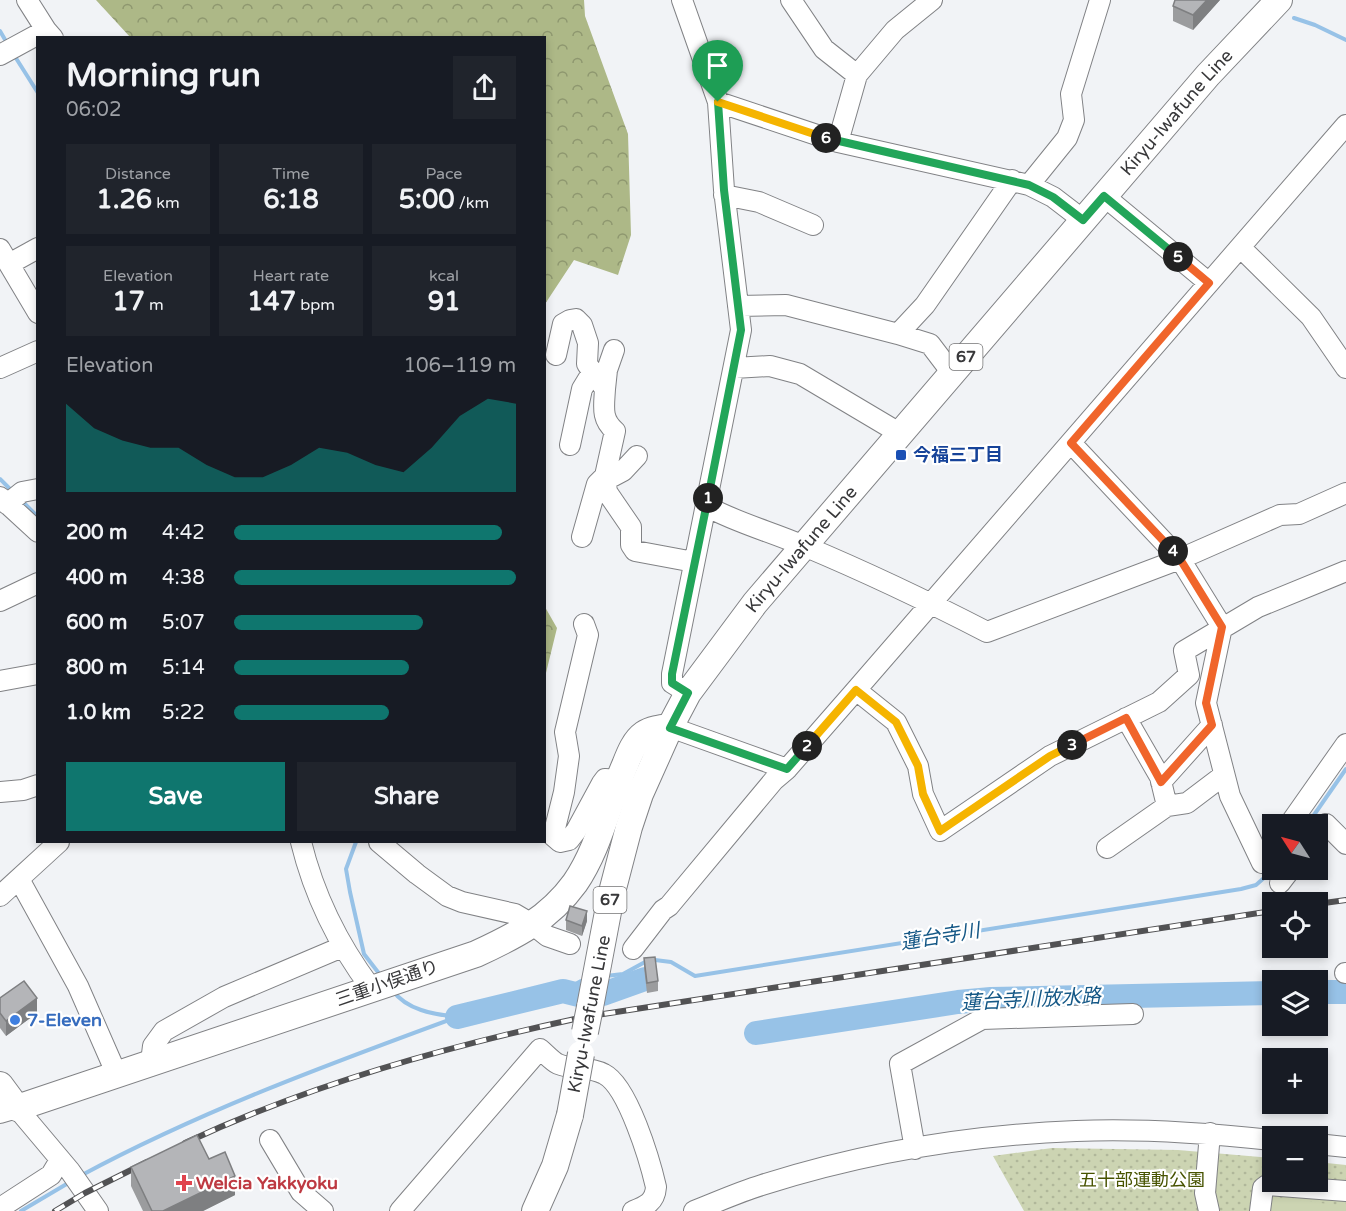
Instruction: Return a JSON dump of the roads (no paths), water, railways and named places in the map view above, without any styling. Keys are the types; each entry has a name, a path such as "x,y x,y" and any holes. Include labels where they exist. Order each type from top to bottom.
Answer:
{"main road":[{"name":"Kiryu-Iwafune Line","path":"535,1211 555,1166 570,1115 611,896 624,844 640,795 688,693 755,603 1208,75 1279,0"},
{"name":"三重小俣通り","path":"8,1110 476,954 517,935 565,895 583,868 632,748 642,735 670,728"},
{"path":"0,1085 8,1110"}],"street":[{"path":"27,0 49,34"},
{"path":"682,0 718,102 724,195 741,330 672,674 672,683 688,693"},
{"path":"791,0 824,49 857,75"},
{"path":"838,142 857,75 895,30 932,0"},
{"path":"898,334 925,305 1021,183 1067,138 1074,120 1071,94 1100,0"},
{"path":"0,55 36,40"},
{"path":"718,102 838,142 1021,183 1053,197 1083,220"},
{"path":"633,949 663,910 669,906 774,780 787,769 932,603 1346,125"},
{"path":"724,195 759,202 813,225"},
{"path":"1104,196 1209,283"},
{"path":"1241,248 1311,317 1346,368"},
{"path":"36,249 4,257 36,310"},
{"path":"738,306 786,305 930,344 952,373"},
{"path":"556,355 563,324 576,319 582,325 588,343 587,364 605,389"},
{"path":"614,350 607,370 603,414 608,425 615,431 605,478 607,492 631,527 631,545 634,551 694,562"},
{"path":"0,368 36,352"},
{"path":"734,368 770,366 800,374 901,434"},
{"path":"570,445 582,389 593,371"},
{"path":"1071,443 1180,559 1222,627 1206,703 1230,796 1262,848"},
{"path":"582,537 597,484 623,471 637,456"},
{"path":"36,489 22,492 3,501 36,530"},
{"path":"706,506 723,516 804,546 932,603 987,632 1180,559 1280,515 1299,514 1346,493"},
{"path":"856,690 896,722 918,766 923,794 940,831 1050,756 1159,702 1188,675 1184,651 1258,607 1346,571"},
{"path":"0,601 36,584"},
{"path":"584,624 588,635 565,732 569,756 564,792 553,836 560,842 569,840 605,779 618,780"},
{"path":"3,674 36,674"},
{"path":"1126,718 1161,782 1167,806"},
{"path":"1161,782 1212,725"},
{"path":"670,728 787,769"},
{"path":"1297,814 1346,744"},
{"path":"1107,848 1167,806 1187,803 1224,775"},
{"path":"0,792 23,790 36,786"},
{"path":"1328,826 1346,844"},
{"path":"0,896 58,843"},
{"path":"301,843 310,876 342,947 382,985"},
{"path":"379,843 447,896 462,902 515,914 547,936 570,944"},
{"path":"19,879 78,986 117,1075"},
{"path":"151,1062 153,1046 165,1031 224,997 342,947"},
{"path":"915,1149 900,1064 982,1019 1133,1014"},
{"path":"400,1211 540,1049 557,1064 603,1073 618,1086 631,1110 656,1187 655,1196 648,1205 633,1211"},
{"path":"8,1110 60,1160 98,1211"},
{"path":"694,1211 761,1185 803,1173 915,1149 976,1139 1077,1131 1210,1133 1262,1139"},
{"path":"1209,1211 1205,1193 1210,1133"},
{"path":"270,1140 301,1192 322,1211"},
{"path":"1328,1145 1346,1147"},
{"path":"0,1208 51,1175 60,1160"},
{"path":"1260,1211 1263,1188 1267,1185 1346,1191"}],"waterway":[{"path":"1294,18 1346,40"},
{"name":"蓮台寺川","path":"0,31 7,43"},
{"name":"蓮台寺川","path":"14,55 36,90"},
{"path":"0,479 12,491"},
{"path":"22,501 36,515"},
{"name":"蓮台寺川","path":"1315,814 1346,769"},
{"name":"蓮台寺川","path":"356,843 346,869 350,892 364,954 381,976"},
{"name":"蓮台寺川","path":"606,976 623,974 645,962 655,960 671,962 695,976 1241,889 1256,885 1262,880"},
{"name":"蓮台寺川","path":"603,994 645,979"},
{"name":"蓮台寺川","path":"563,991 581,981"},
{"name":"蓮台寺川","path":"393,991 413,1007 456,1017"},
{"name":"蓮台寺川","path":"457,1017 563,991 579,995"},
{"name":"蓮台寺川放水路","path":"1328,992 1346,992"},
{"name":"蓮台寺川放水路","path":"756,1033 991,999 1262,993"},
{"path":"82,1175 219,1109 457,1017"},
{"path":"21,1211 70,1182"}],"railway":[{"path":"1328,902 1346,900"},
{"path":"185,1143 281,1102 381,1069 431,1054 584,1017 1262,913"},
{"path":"55,1211 147,1162"}],"place":[{"name":"今福三丁目","path":"901,455"},
{"name":"7-Eleven","path":"15,1020"},
{"name":"Welcia Yakkyoku","path":"184,1183"}],"park label":[{"name":"五十部運動公園","path":"1142,1180"}]}
